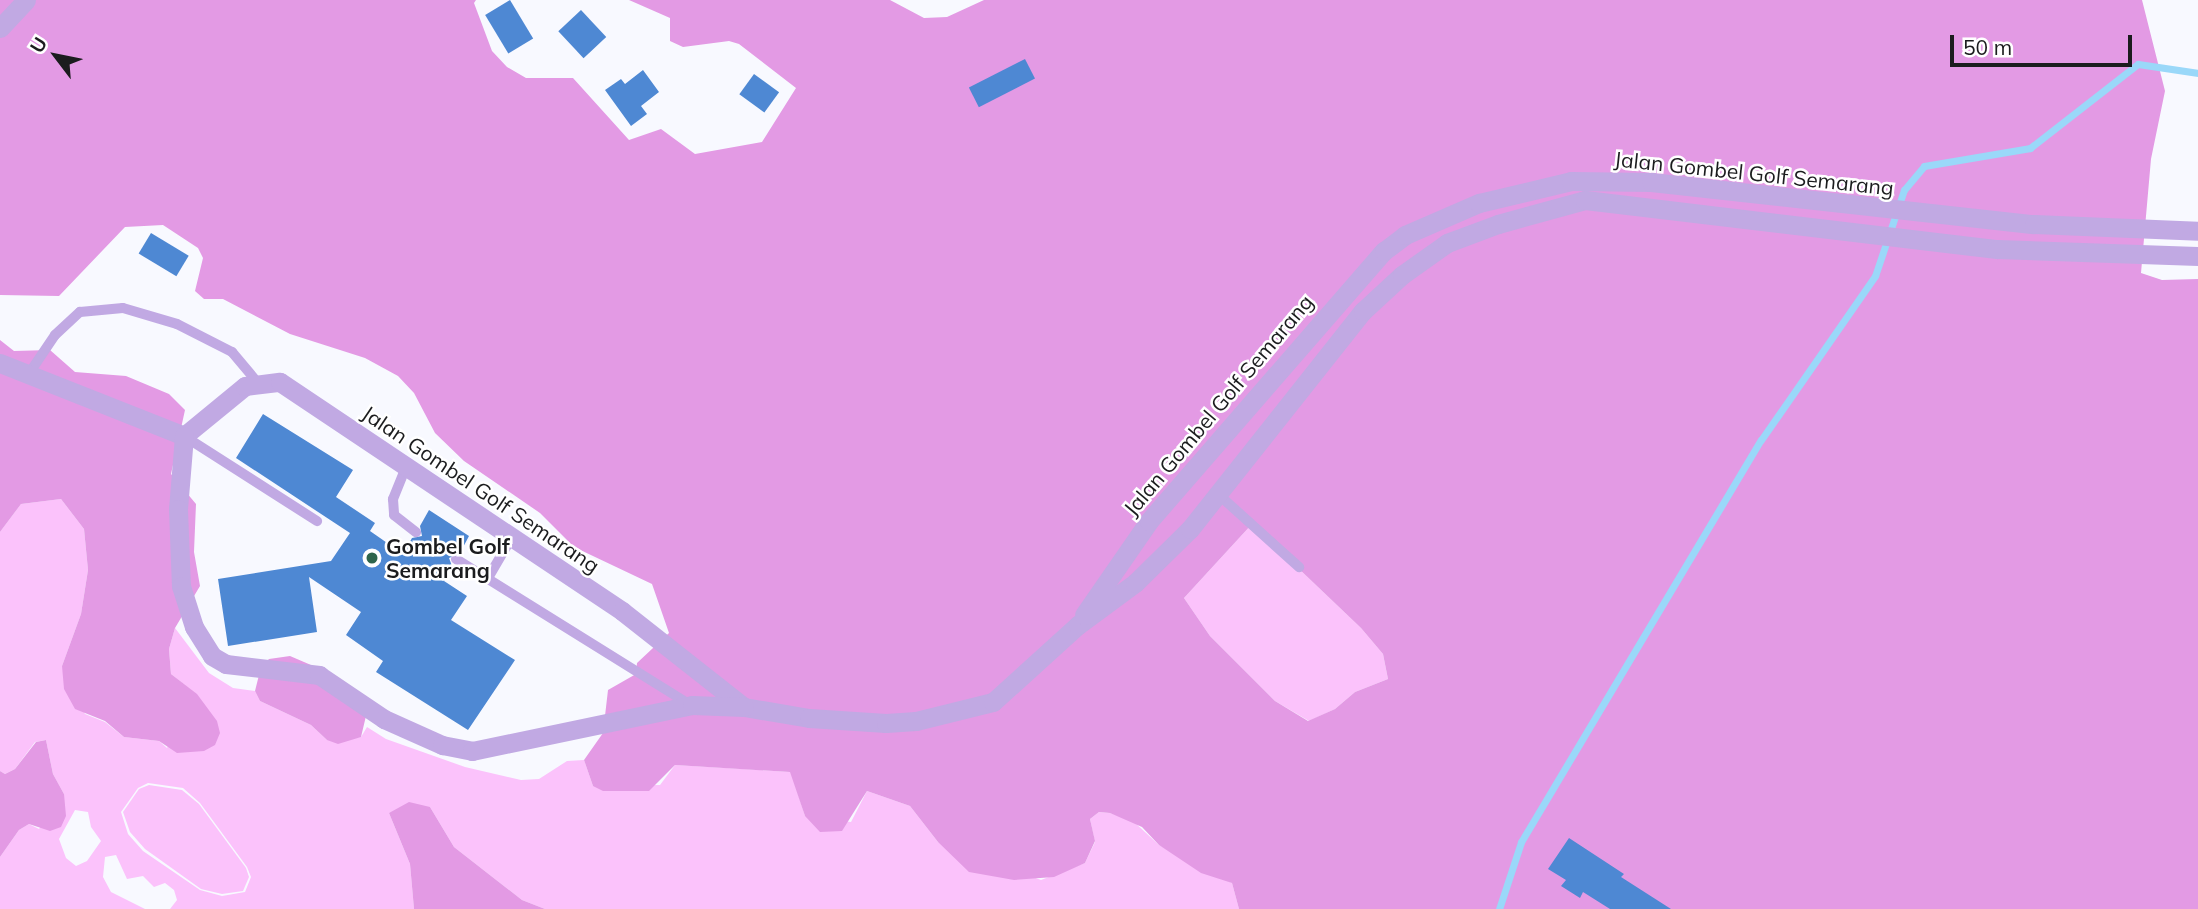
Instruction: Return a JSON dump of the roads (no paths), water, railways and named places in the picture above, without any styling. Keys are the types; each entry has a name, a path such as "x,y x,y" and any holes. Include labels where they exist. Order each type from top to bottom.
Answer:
{"street":[{"path":"0,29 26,0"},
{"name":"Jalan Gombel Golf Semarang","path":"1078,625 1149,521 1332,306 1384,251 1405,235 1479,202 1571,181 1651,182 2034,225 2198,231"},
{"name":"Jalan Gombel Golf Semarang","path":"184,436 178,509 181,586 194,627 212,656 226,664 319,675 384,719 442,745 472,751 692,705 744,707 809,718 886,723 984,706 1078,625 1135,583 1219,495 1363,311 1402,275 1447,243 1584,200 1878,237 1997,249 2198,256"},
{"path":"1906,240 1913,212"},
{"path":"1436,221 1447,243"},
{"path":"0,363 184,436 228,397 256,381"},
{"name":"Jalan Gombel Golf Semarang","path":"256,381 280,382 622,611 744,707"},
{"path":"1222,438 1248,458"}],"lane":[{"path":"28,375 55,335 80,312 123,309 177,324 232,352 256,381"},
{"path":"184,436 317,521"},
{"path":"406,467 393,499 394,515 416,532"},
{"path":"1219,495 1299,567"},
{"path":"488,578 512,537"},
{"path":"456,559 692,705"}],"waterway":[{"path":"1499,909 1521,842 1761,440 1875,276 1904,190 1924,166 2030,148 2138,64 2198,73"}],"place":[{"name":"Gombel Golf Semarang","path":"372,558"}]}
